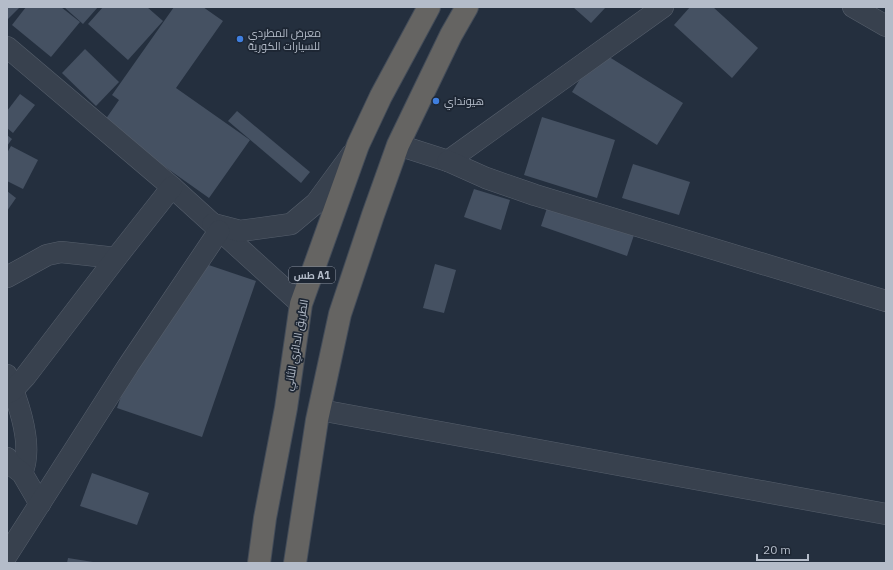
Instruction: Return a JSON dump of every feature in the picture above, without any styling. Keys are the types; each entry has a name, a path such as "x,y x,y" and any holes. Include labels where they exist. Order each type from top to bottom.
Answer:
{"highway":[{"name":"الطريق الدائري الثاني","path":"259,563 265,518 286,408 301,304 358,145 381,96 429,7"},
{"name":"طس A1","path":"295,563 320,410 340,314 398,145 451,35 467,7"}],"street":[{"path":"448,161 663,7"},
{"path":"853,7 886,26"},
{"path":"7,47 172,187 301,304"},
{"path":"216,228 240,231 291,224 316,203 358,145"},
{"path":"398,145 448,161 486,178 535,195 886,301"},
{"path":"22,473 26,465 26,438 9,386 116,258 172,187"},
{"path":"7,555 216,228"},
{"path":"7,277 48,255 61,252 116,258"},
{"path":"320,410 886,514"},
{"path":"7,458 10,464 22,473 40,504"}],"building":[{"path":"7,7 20,7 7,20"},
{"path":"26,7 61,7 80,22 51,57 12,25"},
{"path":"64,7 98,7 83,24"},
{"path":"103,7 147,7 163,21 128,60 88,24"},
{"path":"174,7 203,7 223,21 176,88 250,140 209,198 103,123 119,100 112,95"},
{"path":"573,7 606,7 591,23"},
{"path":"690,7 713,7 758,48 732,78 674,25"},
{"path":"85,49 119,82 96,106 62,73"},
{"path":"598,50 683,103 657,145 572,92"},
{"path":"20,94 35,105 13,133 7,128 7,111"},
{"path":"237,111 310,172 301,183 228,121"},
{"path":"542,117 615,140 597,198 524,175"},
{"path":"7,135 12,139 7,146"},
{"path":"11,146 38,160 23,189 7,181 7,153"},
{"path":"633,164 690,182 679,215 622,198"},
{"path":"474,189 510,200 501,230 464,217"},
{"path":"7,191 16,198 7,211"},
{"path":"548,205 634,235 627,256 541,226"},
{"path":"188,258 256,281 202,437 117,408 148,318"},
{"path":"435,264 456,270 444,313 423,308"},
{"path":"92,473 149,493 137,525 80,506"},
{"path":"68,558 93,562 93,563 67,563"}],"place":[{"name":"معرض المطردي للسيارات الكورية","path":"240,39"},
{"name":"هيونداي","path":"436,101"}]}
